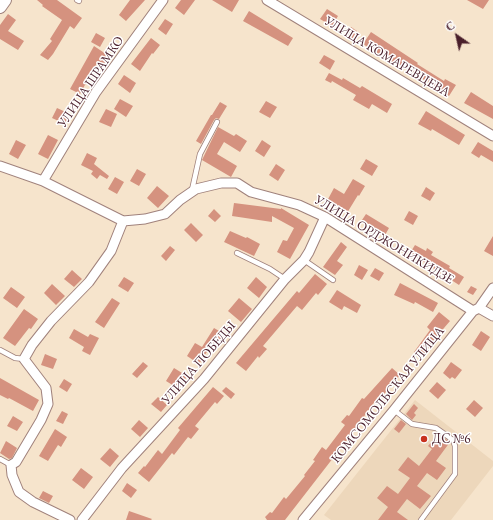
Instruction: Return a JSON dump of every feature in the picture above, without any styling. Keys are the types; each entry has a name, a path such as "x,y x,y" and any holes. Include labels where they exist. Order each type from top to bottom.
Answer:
{"street":[{"path":"0,7 5,0"},
{"name":"УЛИЦА ШРАМКО","path":"43,180 96,92 163,0"},
{"name":"УЛИЦА КОМАРЕВЦЕВА","path":"267,0 493,136"},
{"path":"0,166 43,180 123,221 111,251 89,282 51,321 32,345 24,359 46,388 48,404 42,420 16,462 11,465 12,475 19,492 33,502 70,520"},
{"name":"УЛИЦА ОРДЖОНИКИДЗЕ","path":"123,221 145,220 165,214 180,200 196,189 221,183 237,183 251,192 299,205 325,217 476,310 493,316"},
{"name":"УЛИЦА ПОБЕДЫ","path":"82,520 122,468 204,379 285,279 304,260 310,252 325,217"},
{"name":"КОМСОМОЛЬСКАЯ УЛИЦА","path":"303,520 493,288"}],"lane":[{"path":"192,192 200,154 217,122"},
{"path":"237,252 270,269 285,279"},
{"path":"304,260 333,280"},
{"path":"0,350 15,358 24,359"},
{"path":"394,410 412,424 436,428 453,440 455,446 455,474 421,520"},
{"path":"0,459 11,465"}],"shaded area":[{"name":"ДС №6","path":"415,400 493,461 493,466 451,520 331,520 324,515"}],"building":[{"path":"37,0 57,0 82,18 74,29 70,26 48,60 40,55 52,41 50,39 62,20 42,6 43,5"},
{"path":"130,0 145,0 126,21 119,15"},
{"path":"181,0 195,0 184,15 175,8"},
{"path":"212,0 239,0 232,12"},
{"path":"467,0 489,0 483,9"},
{"path":"327,9 338,16 332,26 320,19"},
{"path":"249,11 293,38 288,46 243,21"},
{"path":"8,14 16,20 8,31 24,41 18,50 0,39 0,25"},
{"path":"165,19 173,24 166,35 158,29"},
{"path":"351,27 357,31 352,39 346,36"},
{"path":"371,32 444,81 445,79 456,85 449,96 412,72 394,62 393,63 363,44"},
{"path":"96,33 105,38 100,47 91,42"},
{"path":"151,38 160,45 153,54 152,53 140,71 131,64"},
{"path":"94,46 109,56 104,64 98,61 80,94 70,89"},
{"path":"324,55 335,61 330,70 319,63"},
{"path":"329,73 342,80 343,78 360,88 362,86 392,104 387,113 372,104 369,109 353,100 356,95 332,81 331,83 325,80"},
{"path":"124,75 136,83 130,93 118,84"},
{"path":"471,92 493,106 493,119 464,103"},
{"path":"120,99 133,106 126,117 114,109"},
{"path":"266,101 277,107 270,118 259,112"},
{"path":"220,102 227,106 219,119 216,118 214,120 201,144 196,141"},
{"path":"57,108 70,114 65,124 52,118"},
{"path":"106,109 117,114 111,127 99,122"},
{"path":"426,111 465,135 459,145 432,129 431,131 418,124"},
{"path":"218,127 234,136 236,134 247,141 240,152 224,142 217,154 237,166 231,177 202,160"},
{"path":"48,135 58,140 48,159 38,154"},
{"path":"16,140 26,145 18,159 9,154"},
{"path":"262,140 271,146 264,157 255,151"},
{"path":"478,142 493,151 493,162 481,155 479,158 471,153"},
{"path":"87,153 97,158 94,164 109,176 107,179 100,175 97,179 91,174 93,171 81,165"},
{"path":"366,159 378,166 372,176 360,169"},
{"path":"276,164 285,170 278,181 269,175"},
{"path":"137,169 146,174 139,186 130,181"},
{"path":"115,177 124,182 117,194 108,189"},
{"path":"353,179 365,186 347,213 327,201 334,188 344,194"},
{"path":"157,186 169,196 158,208 147,198"},
{"path":"426,187 435,193 430,201 421,196"},
{"path":"234,203 281,208 309,225 290,259 277,252 283,240 287,241 294,228 272,216 272,222 232,216"},
{"path":"214,209 221,216 215,222 208,216"},
{"path":"409,211 418,216 413,225 404,220"},
{"path":"366,214 389,228 385,235 362,220"},
{"path":"191,223 203,235 196,242 184,230"},
{"path":"230,231 246,238 247,237 260,244 254,256 224,242"},
{"path":"493,236 493,256 484,251"},
{"path":"341,242 347,247 337,261 343,265 335,275 323,267"},
{"path":"415,245 426,251 427,248 433,252 431,255 450,266 449,268 464,277 459,285 410,253"},
{"path":"170,246 175,250 166,261 161,256"},
{"path":"359,265 368,270 362,280 354,275"},
{"path":"375,268 384,273 379,281 370,276"},
{"path":"72,270 82,279 74,287 64,279"},
{"path":"315,274 327,284 318,295 316,293 302,310 297,306 263,346 267,349 259,358 258,356 246,371 236,363 297,291 299,293"},
{"path":"124,277 134,283 128,292 118,286"},
{"path":"256,277 267,287 259,298 247,288"},
{"path":"400,283 438,303 433,312 415,302 414,304 394,295"},
{"path":"52,284 65,296 56,305 44,293"},
{"path":"471,286 477,289 473,295 467,292"},
{"path":"11,287 25,297 17,308 3,298"},
{"path":"337,290 361,305 357,313 344,306 342,310 329,302"},
{"path":"112,298 120,303 104,328 95,322"},
{"path":"239,298 252,309 241,322 228,311"},
{"path":"24,309 38,319 15,346 3,338"},
{"path":"439,312 450,321 432,342 422,358 414,352 430,330 427,327"},
{"path":"214,328 226,335 218,348 212,344 199,364 187,356 195,343 202,347"},
{"path":"74,329 88,337 90,334 99,338 90,355 82,351 84,347 69,338"},
{"path":"481,331 490,337 481,351 472,345"},
{"path":"45,354 57,359 53,369 41,365"},
{"path":"143,362 148,366 137,378 132,374"},
{"path":"451,362 462,370 455,379 452,377 450,379 443,373"},
{"path":"174,368 187,376 179,389 166,381"},
{"path":"392,368 400,375 380,399 378,397 347,440 285,520 267,520 265,517 270,512 272,513 284,497 286,499 305,476 304,475 315,461 313,460 322,447 326,450 345,425 341,422 347,415 349,416 362,398 364,399"},
{"path":"0,378 39,400 33,411 9,398 8,399 0,395"},
{"path":"64,379 72,384 67,392 59,387"},
{"path":"437,382 446,390 438,399 429,391"},
{"path":"213,387 224,396 217,404 215,402 195,426 199,429 191,439 188,437 174,455 172,453 149,482 138,473 144,466 145,467 158,450 162,454 180,430 178,428"},
{"path":"226,387 235,394 231,399 222,391"},
{"path":"158,397 167,405 161,412 151,404"},
{"path":"474,400 483,408 475,417 466,409"},
{"path":"414,404 418,408 414,413 416,415 412,420 406,414"},
{"path":"62,411 68,414 63,424 56,421"},
{"path":"13,416 23,422 17,431 7,426"},
{"path":"139,420 148,428 140,437 131,429"},
{"path":"401,420 406,424 399,433 394,429"},
{"path":"55,429 67,437 61,447 58,445 48,461 39,456"},
{"path":"438,434 450,442 436,461 446,468 437,480 427,473 417,486 431,496 420,509 407,499 397,512 408,520 378,520 388,507 377,498 387,486 398,494 410,478 398,470 408,457 419,466 432,449 428,446"},
{"path":"6,441 17,448 12,458 9,459 0,453"},
{"path":"110,448 119,456 110,467 100,459"},
{"path":"81,468 93,477 84,489 72,480"},
{"path":"127,483 137,490 131,498 122,491"},
{"path":"43,491 53,496 49,503 39,498"},
{"path":"129,511 152,519 126,520"}],"place":[{"name":"ДС №6","path":"424,439"}]}
